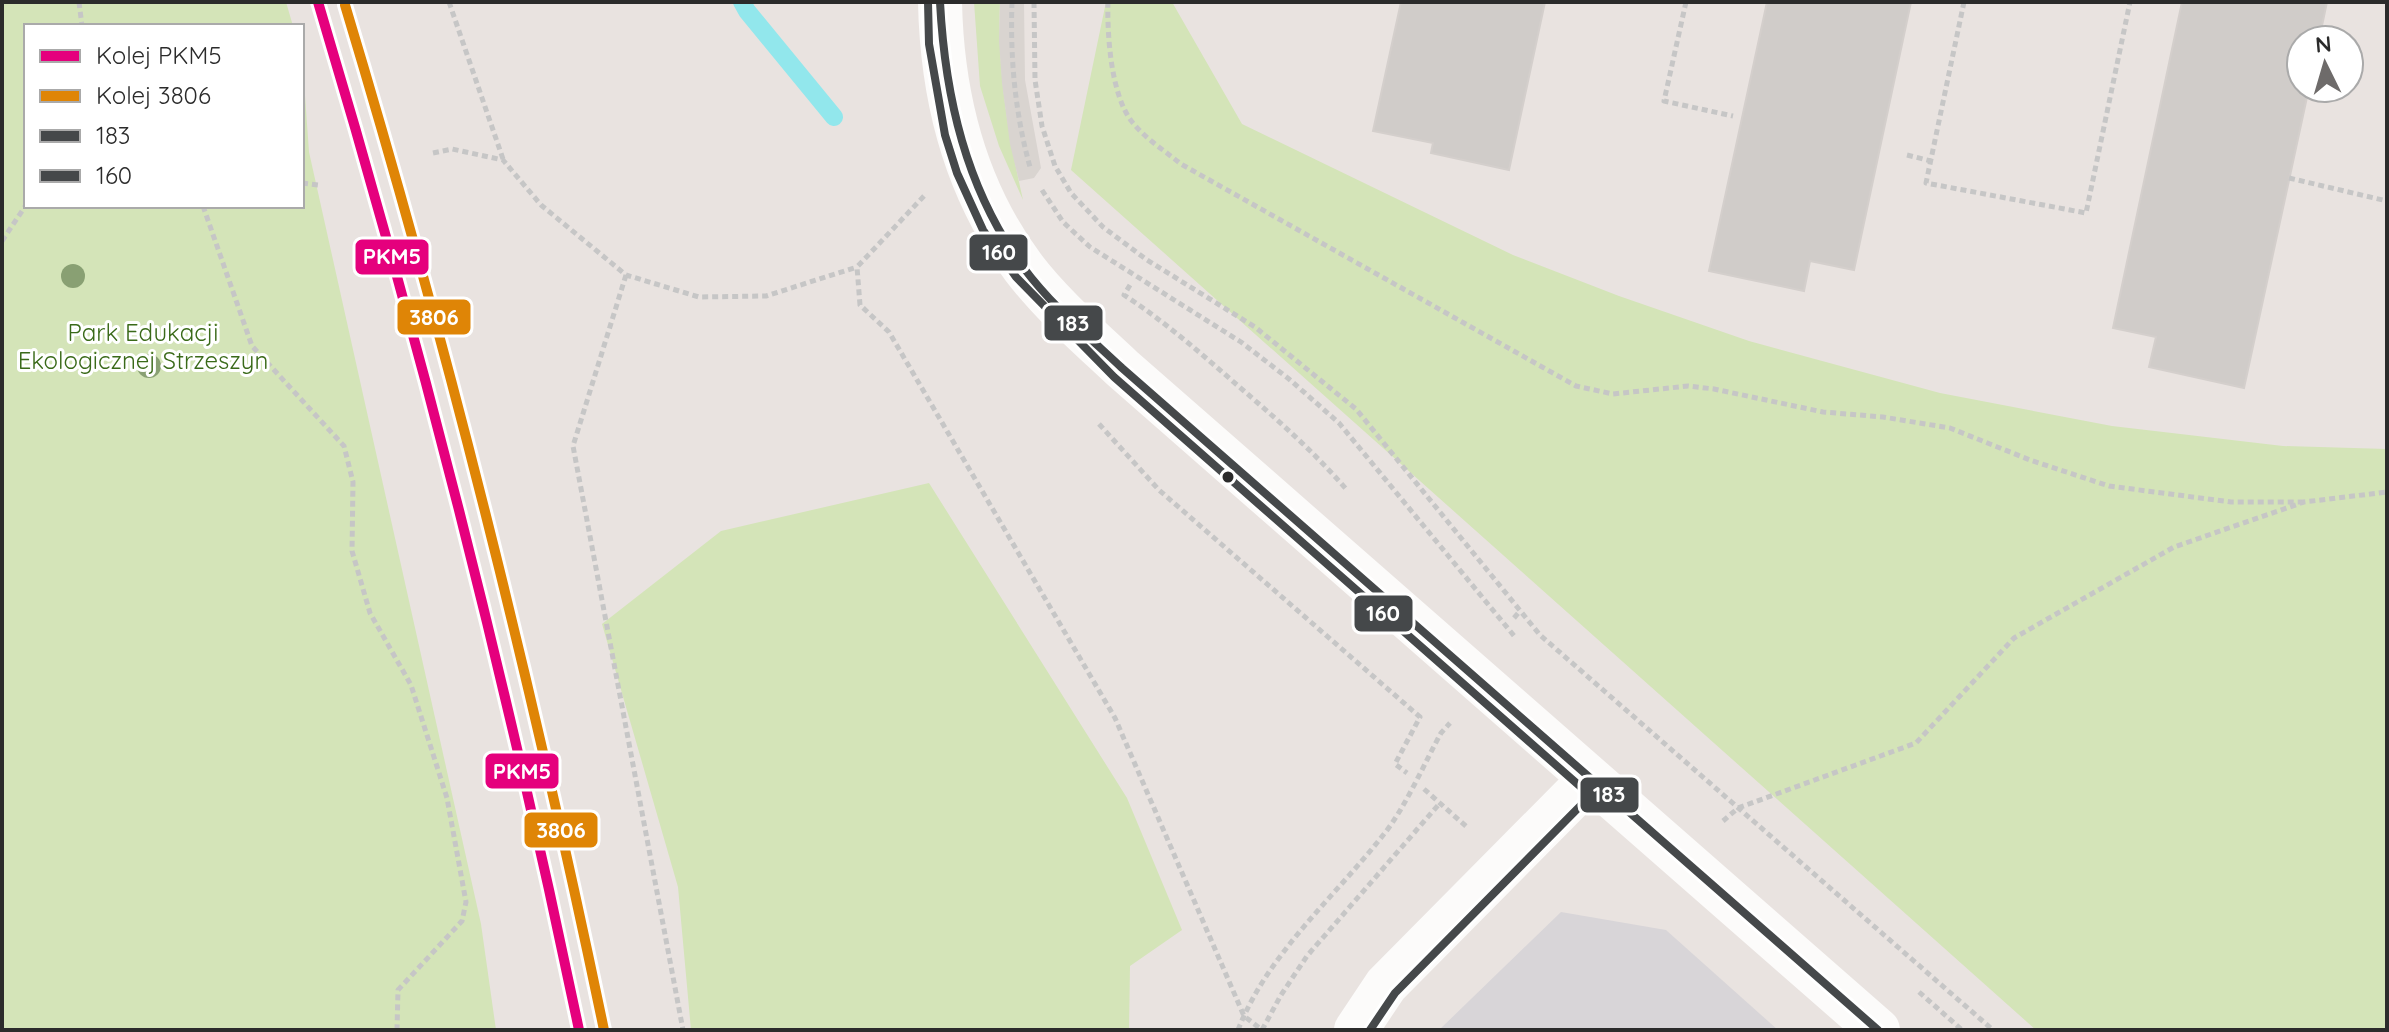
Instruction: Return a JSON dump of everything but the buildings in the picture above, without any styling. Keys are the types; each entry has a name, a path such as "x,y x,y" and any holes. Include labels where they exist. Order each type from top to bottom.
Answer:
{"street":[{"path":"940,2 946,77 956,131 968,168 994,225 1025,269 1057,305 1133,378 1878,1030"},
{"path":"1356,1030 1386,985 1590,779"}],"path":[{"path":"79,2 82,24"},
{"path":"449,2 503,160 541,205 626,275 699,297 766,296 857,267 930,190 968,168"},
{"path":"1012,2 1013,85 1022,137 1034,178 1063,222 1090,247 1241,342 1339,423 1524,646"},
{"path":"1034,2 1035,80 1042,126 1055,166 1071,193 1103,227 1147,260 1255,327 1356,409 1540,635 1993,1030"},
{"path":"1108,2 1107,26 1123,105 1133,123 1181,164 1576,386 1613,394 1688,386 1823,412 1883,417 1950,428 2030,460 2109,486 2231,502 2304,502 2387,492"},
{"path":"1686,2 1664,101 1733,116"},
{"path":"1964,2 1926,183 2086,213 2130,2"},
{"path":"433,153 452,149 503,160"},
{"path":"1907,155 1931,161"},
{"path":"2289,178 2387,201"},
{"path":"304,183 318,185"},
{"path":"2,241 24,208"},
{"path":"204,208 252,346 344,446 353,482 352,551 370,613 411,685 447,798 466,902 462,921 398,990 397,1030"},
{"path":"1142,269 1147,260"},
{"path":"857,267 860,305 889,332 1115,718 1244,1016 1262,1030 1307,956 1440,803"},
{"path":"626,275 573,446 683,1030"},
{"path":"1089,413 1159,490 1420,717 1395,764 1407,773"},
{"path":"1711,811 1723,821 1738,808 1916,743 2014,638 2174,547 2304,502"},
{"path":"1514,618 1520,611"},
{"path":"1238,1030 1262,982 1287,948 1386,832 1441,733 1451,723"},
{"path":"1424,789 1469,829"}],"shaded area":[{"path":"1000,2 1024,2 1025,80 1041,168 1034,178 1019,181 1010,144 1002,83"},
{"path":"1561,912 1666,930 1778,1030 1439,1030"}],"green space":[{"name":"Park Edukacji Ekologicznej Strzeszyn","path":"2,2 286,2 292,24 24,24 24,208 304,208 304,81 309,152 481,924 496,1030 2,1030"},
{"path":"974,2 1000,2 1000,52 1005,102 1023,200 999,146 980,86"},
{"path":"1106,2 1172,2 1242,124 1513,255 1619,296 1749,341 1940,393 2112,426 2283,446 2387,449 2387,1030 2036,1030 1071,170"},
{"path":"929,483 1127,798 1182,930 1130,966 1129,1030 691,1030 678,887 602,624 721,531"}],"waterway":[{"path":"742,2 834,117"}],"rail line":[{"name":"PKM5","path":"318,2 392,257 460,513 522,771 579,1030"},
{"name":"3806","path":"345,5 418,259 486,514 548,771 604,1030"}],"transit line":[{"name":"160","path":"928,2 929,44 945,135 957,173 983,230 1016,277 1114,377 1582,788"},
{"name":"183","path":"940,2 953,107 973,174 1003,237 1046,294 1122,368 1878,1030"},
{"name":"160","path":"1370,1030 1395,993 1599,787"}]}
